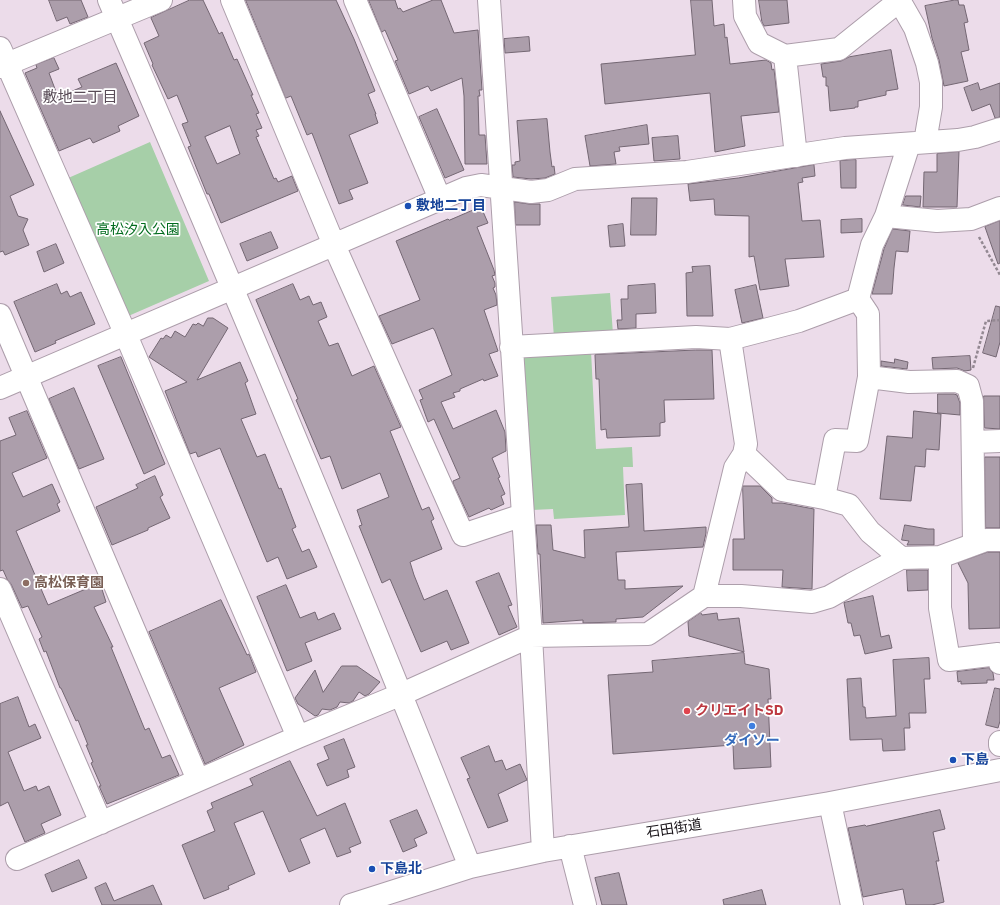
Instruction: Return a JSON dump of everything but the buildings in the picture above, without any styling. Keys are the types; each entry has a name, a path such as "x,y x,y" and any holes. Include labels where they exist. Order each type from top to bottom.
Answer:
{"street":[{"path":"161,0 113,10 2,59 126,335 298,737"},
{"path":"232,0 334,246 463,535 523,514"},
{"path":"355,0 440,199"},
{"path":"489,0 531,636 543,851"},
{"path":"744,0 745,16 759,43 785,56 839,49 899,0 915,28 931,82 931,107 872,246 858,298 868,314 868,377 857,441 835,440 824,498"},
{"path":"113,10 233,289 402,694 470,867"},
{"path":"785,56 796,156"},
{"path":"0,388 334,246 466,188 481,185 531,192 548,190 574,179 687,172 845,148 970,138 1000,129"},
{"path":"886,216 937,221 971,219 1000,208"},
{"path":"511,347 696,337 730,339 799,321 858,298"},
{"path":"0,315 198,780"},
{"path":"704,596 735,468 744,454 746,444 730,339"},
{"path":"868,377 909,382 957,381 968,386 972,401 974,442 974,544"},
{"path":"974,442 1000,440"},
{"path":"744,454 782,490 824,498 849,505 870,532 901,558"},
{"path":"17,859 298,737 402,694 531,636 648,634 704,596 741,596 812,602 830,597 901,558 940,557 986,540 1000,540"},
{"path":"940,557 940,608 949,660 998,654 1000,663"},
{"path":"0,590 101,823"},
{"name":"石田街道","path":"351,905 470,867 543,851 830,803 1000,770"},
{"path":"830,803 852,905"},
{"path":"570,846 585,905"}],"path":[{"path":"971,219 979,238 1000,275"},
{"path":"968,386 986,321 1000,320"}],"green space":[{"name":"高松汐入公園","path":"150,142 209,281 126,317 66,179"},
{"path":"610,293 613,334 554,338 551,297"},
{"path":"591,351 596,449 632,447 633,467 623,467 625,515 554,519 553,509 532,510 523,354"}],"place":[{"name":"敷地二丁目","path":"408,206"},
{"name":"高松保育園","path":"26,583"},
{"name":"クリエイトSD","path":"687,711"},
{"name":"ダイソー","path":"752,726"},
{"name":"下島","path":"953,760"},
{"name":"下島北","path":"372,869"}],"district":[{"name":"敷地二丁目","path":"80,98"}]}
